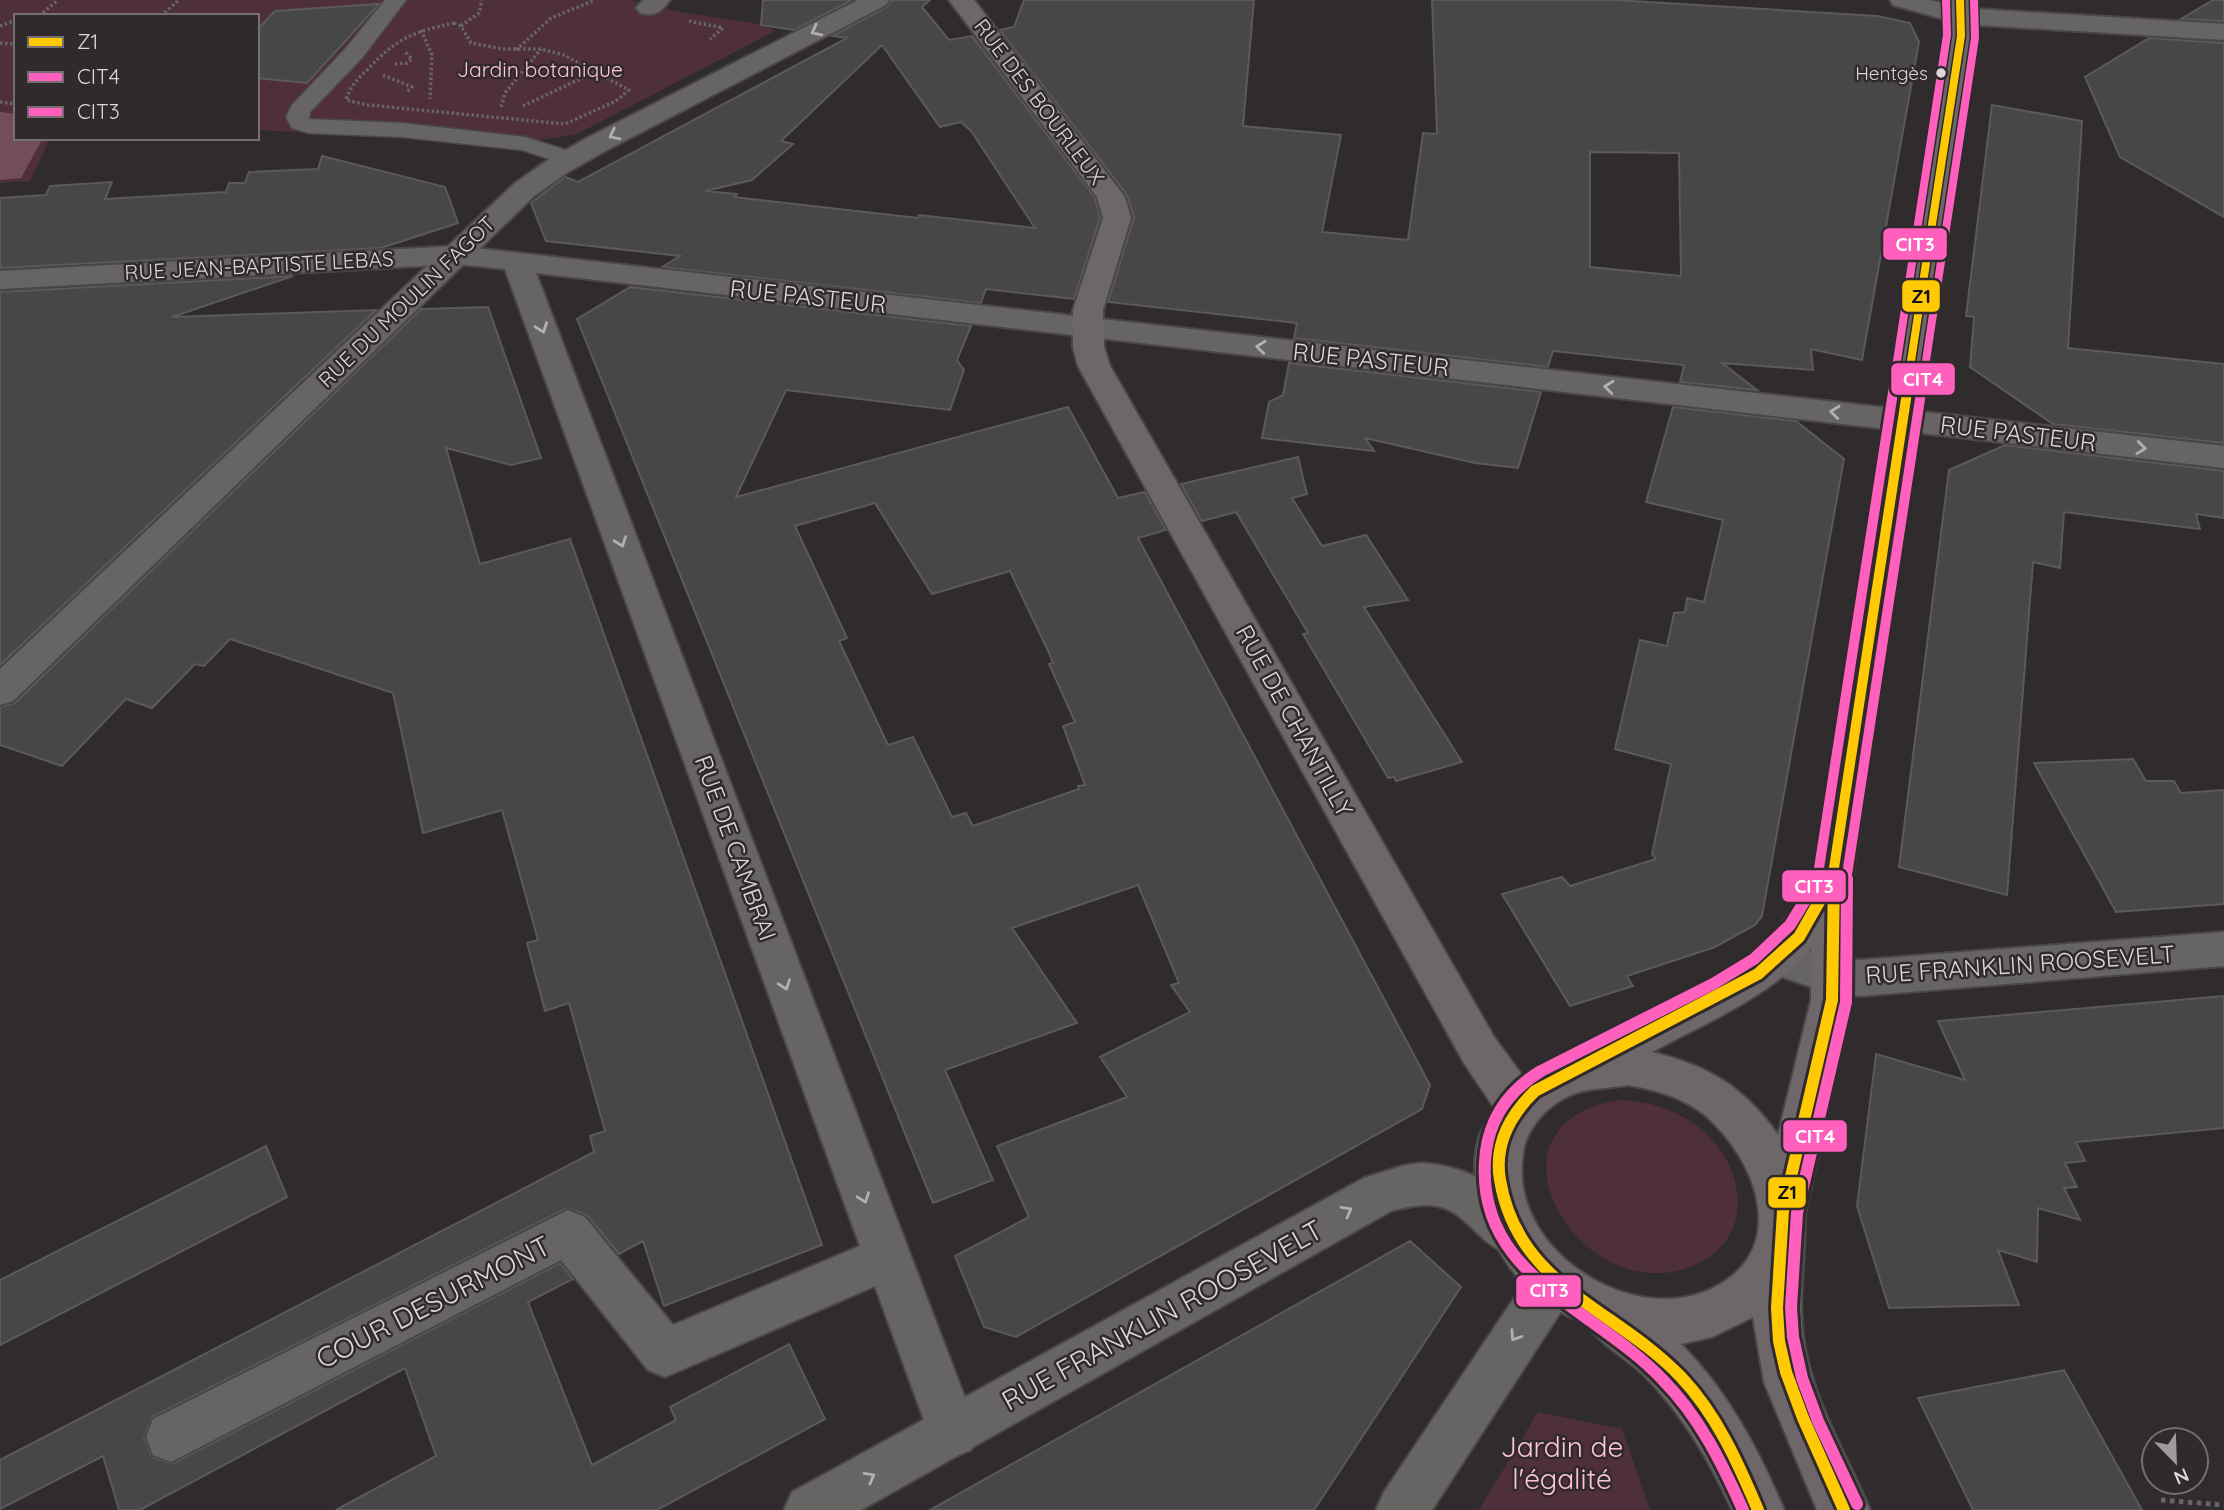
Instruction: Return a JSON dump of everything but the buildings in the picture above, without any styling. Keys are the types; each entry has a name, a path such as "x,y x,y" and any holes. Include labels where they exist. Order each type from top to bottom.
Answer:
{"main road":[{"name":"RUE DES BOURLEUX","path":"961,0 1111,197 1116,218 1088,305 1086,327"},
{"path":"1571,1291 1608,1311 1649,1320 1689,1320 1707,1315 1725,1309 1753,1289 1765,1276 1781,1228 1827,1028 1834,977 1832,882 1958,57 1961,8"},
{"name":"RUE DE CHANTILLY","path":"1086,327 1089,355 1101,378 1473,1038 1519,1107"},
{"path":"1758,1510 1721,1430 1697,1396 1668,1363 1633,1333 1538,1266 1514,1235 1500,1200 1497,1166 1503,1134 1519,1107 1543,1085 1745,981 1778,958 1800,937 1832,882"},
{"path":"1574,1071 1609,1066 1647,1069 1684,1080 1718,1100 1748,1127 1769,1158 1781,1194 1779,1341 1786,1371 1803,1418 1844,1510"}],"street":[{"name":"RUE DU MOULIN FAGOT","path":"0,691 524,190 570,159 877,0"},
{"path":"1902,0 1961,8 2224,32"},
{"name":"RUE JEAN-BAPTISTE LEBAS","path":"0,280 457,256 518,264"},
{"name":"RUE PASTEUR","path":"518,264 2224,457"},
{"name":"RUE DE CAMBRAI","path":"518,264 953,1432"},
{"name":"RUE FRANKLIN ROOSEVELT","path":"1778,958 1834,977 1892,976 2224,949"},
{"name":"RUE FRANKLIN ROOSEVELT","path":"810,1510 1380,1193 1409,1183 1432,1183 1457,1189 1489,1209 1514,1235"},
{"name":"COUR DESURMONT","path":"171,1437 568,1232 665,1353 887,1258"},
{"path":"1402,1510 1571,1291"}],"lane":[{"path":"396,0 354,53 300,110 300,123 308,126 402,130 525,144 570,159"}],"path":[{"path":"41,14 58,0"},
{"path":"163,14 179,0"},
{"path":"461,26 479,13 482,0"},
{"path":"516,50 539,23 552,15 595,0"},
{"path":"454,23 461,26 471,43 564,55 629,90 616,102 565,124 368,105 346,100 350,87 390,45 421,30 454,23"},
{"path":"421,30 432,55 432,95 426,109"},
{"path":"386,64 407,63 412,59 400,47 399,40"},
{"path":"502,116 505,93 541,50"},
{"path":"370,69 379,64"},
{"path":"502,116 596,72"},
{"path":"379,74 412,87 410,91 400,95"},
{"path":"366,97 363,103 368,105"},
{"path":"2161,1500 2224,1505"}],"green space":[{"name":"Jardin botanique","path":"0,0 629,0 680,12 765,25 775,31 577,134 541,140 465,133 458,140 259,130 259,14 14,14 14,140 49,140 30,181 0,183"},
{"path":"1622,1100 1654,1105 1683,1117 1701,1129 1718,1147 1730,1166 1738,1208 1733,1228 1722,1246 1705,1260 1681,1270 1641,1272 1604,1258 1575,1234 1554,1203 1546,1170 1553,1139 1577,1114"},
{"name":"Jardin de l'égalité","path":"1538,1412 1622,1429 1650,1510 1479,1510"}],"shaded area":[{"path":"0,112 14,114 14,140 42,140 21,178 0,180"}],"transit line":[{"name":"CIT3","path":"1743,1510 1708,1439 1674,1391 1635,1354 1550,1292 1525,1270 1505,1244 1491,1214 1485,1178 1486,1149 1499,1112 1521,1084 1541,1071 1713,984 1754,959 1790,925 1819,877 1947,35 1946,0"},
{"name":"Z1","path":"1758,1510 1715,1423 1681,1377 1655,1353 1567,1288 1541,1265 1519,1239 1504,1208 1498,1158 1507,1126 1535,1091 1758,974 1799,937 1832,882 1961,36 1960,0"},
{"name":"CIT4","path":"1857,1504 1818,1421 1802,1378 1793,1337 1791,1307 1797,1213 1846,1002 1846,883 1975,38 1974,0"},
{"name":"Z1","path":"1834,867 1832,1000 1783,1211 1777,1308 1779,1341 1786,1372 1803,1418 1844,1510"}],"place":[{"name":"Hentgès","path":"1941,73"}]}
